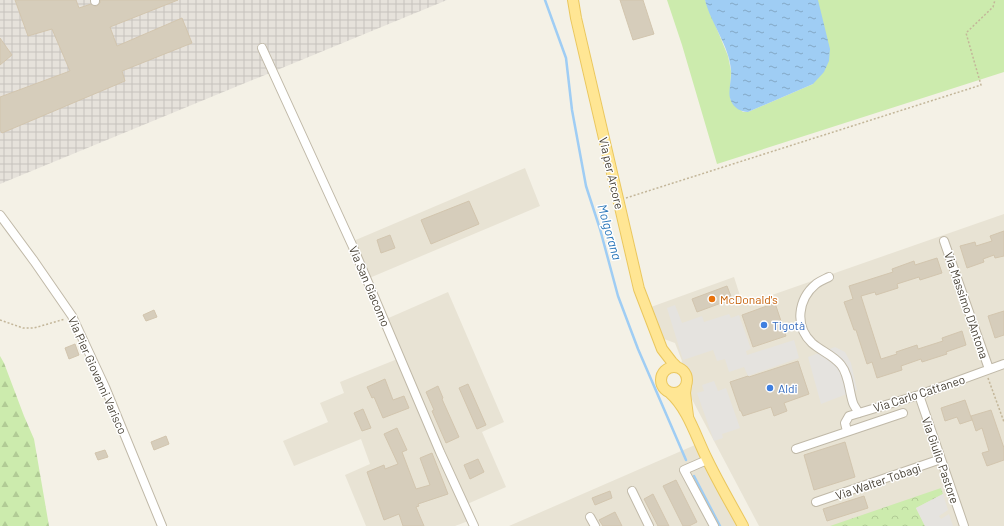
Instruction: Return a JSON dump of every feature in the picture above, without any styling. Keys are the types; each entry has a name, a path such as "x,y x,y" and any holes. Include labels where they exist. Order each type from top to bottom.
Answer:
{"main road":[{"path":"569,0 576,18"},
{"path":"573,0 576,18"},
{"name":"Via per Arcore","path":"576,18 639,289 662,349 664,372"},
{"name":"Via per Arcore","path":"662,349 677,367"},
{"path":"690,423 685,393 687,374 677,367 669,367 662,375 661,382 664,388 676,398 690,423 707,460 743,526"},
{"path":"670,392 680,392 686,386"}],"street":[{"name":"Via San Giacomo","path":"262,48 353,247 440,452 474,526"},
{"name":"Via Pier Giovanni Varisco","path":"0,215 72,316 105,387 162,526"},
{"name":"Via Massimo D'Antona","path":"944,241 987,370"},
{"path":"829,277 817,283 808,291 801,308 800,320 804,333 811,342 822,351 832,356 842,366 847,378 853,404 859,413"},
{"name":"Via Carlo Cattaneo","path":"847,432 845,423 849,416 919,395 1004,364"},
{"name":"Via Giulio Pastore","path":"919,395 964,526"},
{"path":"796,449 903,413"},
{"name":"Via Walter Tobagi","path":"816,502 941,459"},
{"path":"707,460 684,470 714,526"},
{"path":"632,491 649,526"},
{"path":"590,517 595,526"}],"path":[{"path":"618,200 778,148 981,85 966,34 993,7 995,0"},
{"path":"0,320 23,328 34,328 72,316"},
{"path":"987,370 1004,422"}],"shaded area":[{"path":"0,0 447,0 0,184"},
{"path":"525,168 540,206 367,279 351,242"},
{"path":"1004,214 1004,526 759,526 677,371 682,361 675,343 664,339 651,307 734,277 743,305"},
{"path":"448,292 504,422 482,432 506,487 465,505 471,520 455,526 366,526 345,475 370,464 361,439 294,466 283,441 328,422 320,403 344,393 340,382 400,358 384,320"},
{"path":"675,305 682,323 702,316 704,322 729,314 731,318 739,315 751,349 746,351 747,355 794,340 799,358 748,376 744,367 729,372 725,359 717,361 713,350 683,360 667,308"},
{"path":"835,347 845,352 851,363 857,390 821,404 808,357"},
{"path":"714,381 718,391 726,388 740,428 722,434 723,438 714,441 697,393 704,391 702,385"},
{"path":"695,445 738,526 509,526"},
{"path":"943,494 948,510 939,516 941,519 949,514 953,526 925,526 916,508"}],"green space":[{"path":"667,0 705,0 728,56 731,71 730,99 743,112 748,112 813,84 818,0 1004,0 1004,72 717,164 682,45"},
{"path":"0,356 34,439 49,526 0,526"},
{"path":"941,488 943,494 916,508 925,526 830,526"}],"water":[{"path":"705,0 818,0 830,49 829,61 824,72 813,84 748,112 738,109 734,106 730,98 730,61 711,18"}],"building":[{"path":"15,0 76,0 79,8 91,4 97,6 100,3 100,0 178,0 110,27 117,46 182,18 192,43 122,71 125,81 2,133 0,130 0,97 70,71 52,29 28,36"},
{"path":"620,0 643,0 654,34 633,40"},
{"path":"0,38 12,55 0,65"},
{"path":"469,201 479,224 431,244 421,220"},
{"path":"1004,231 1004,256 995,258 994,255 983,259 984,262 967,268 960,246 975,242 976,246 992,241 990,236"},
{"path":"390,235 395,248 381,253 377,240"},
{"path":"937,258 942,273 920,280 919,277 897,284 898,288 876,295 875,292 861,296 881,359 917,345 918,349 943,341 942,338 962,331 966,345 946,352 947,354 922,362 921,359 901,366 902,370 877,378 872,362 867,364 856,330 854,330 844,302 853,299 849,286 893,272 892,269 914,261 915,265"},
{"name":"McDonald's","path":"727,286 732,299 697,312 692,299"},
{"name":"Tigotà","path":"775,303 786,336 753,347 742,315"},
{"path":"154,310 157,317 146,321 143,315"},
{"path":"1004,311 1004,335 995,338 988,316"},
{"path":"75,344 79,355 69,359 65,348"},
{"name":"Aldi","path":"798,361 809,394 784,403 787,411 774,416 771,407 743,416 730,382"},
{"path":"385,379 393,400 404,396 409,408 383,418 374,397 372,398 367,387"},
{"path":"468,384 486,425 477,429 459,388"},
{"path":"438,386 443,398 442,399 459,437 446,443 432,411 434,410 426,392"},
{"path":"965,400 972,420 960,424 957,417 945,421 941,408"},
{"path":"363,409 371,428 362,431 354,413"},
{"path":"991,410 1004,448 1004,460 987,466 982,453 989,451 982,428 976,431 971,416"},
{"path":"397,428 407,450 402,452 416,489 430,485 420,458 432,453 448,494 418,504 419,506 416,507 424,526 403,526 399,514 384,520 367,472 384,465 385,469 398,464 384,434"},
{"path":"166,436 169,444 154,450 151,442"},
{"path":"845,442 855,477 814,490 804,455"},
{"path":"105,450 108,457 98,460 95,453"},
{"path":"478,459 484,472 470,479 464,465"},
{"path":"676,480 697,522 689,526 683,526 663,486"},
{"path":"610,491 612,498 595,505 592,498"},
{"path":"653,494 669,526 658,526 644,499"},
{"path":"864,496 868,508 827,521 823,509"},
{"path":"615,512 622,526 603,526 599,520"}],"waterway":[{"name":"Molgorana","path":"545,0 566,58 572,110 586,186 600,229 618,296 638,349 686,460"},
{"name":"Molgorana","path":"694,476 720,526"}],"place":[{"name":"McDonald's","path":"712,299"},
{"name":"Tigotà","path":"764,325"},
{"name":"Aldi","path":"770,388"}]}
